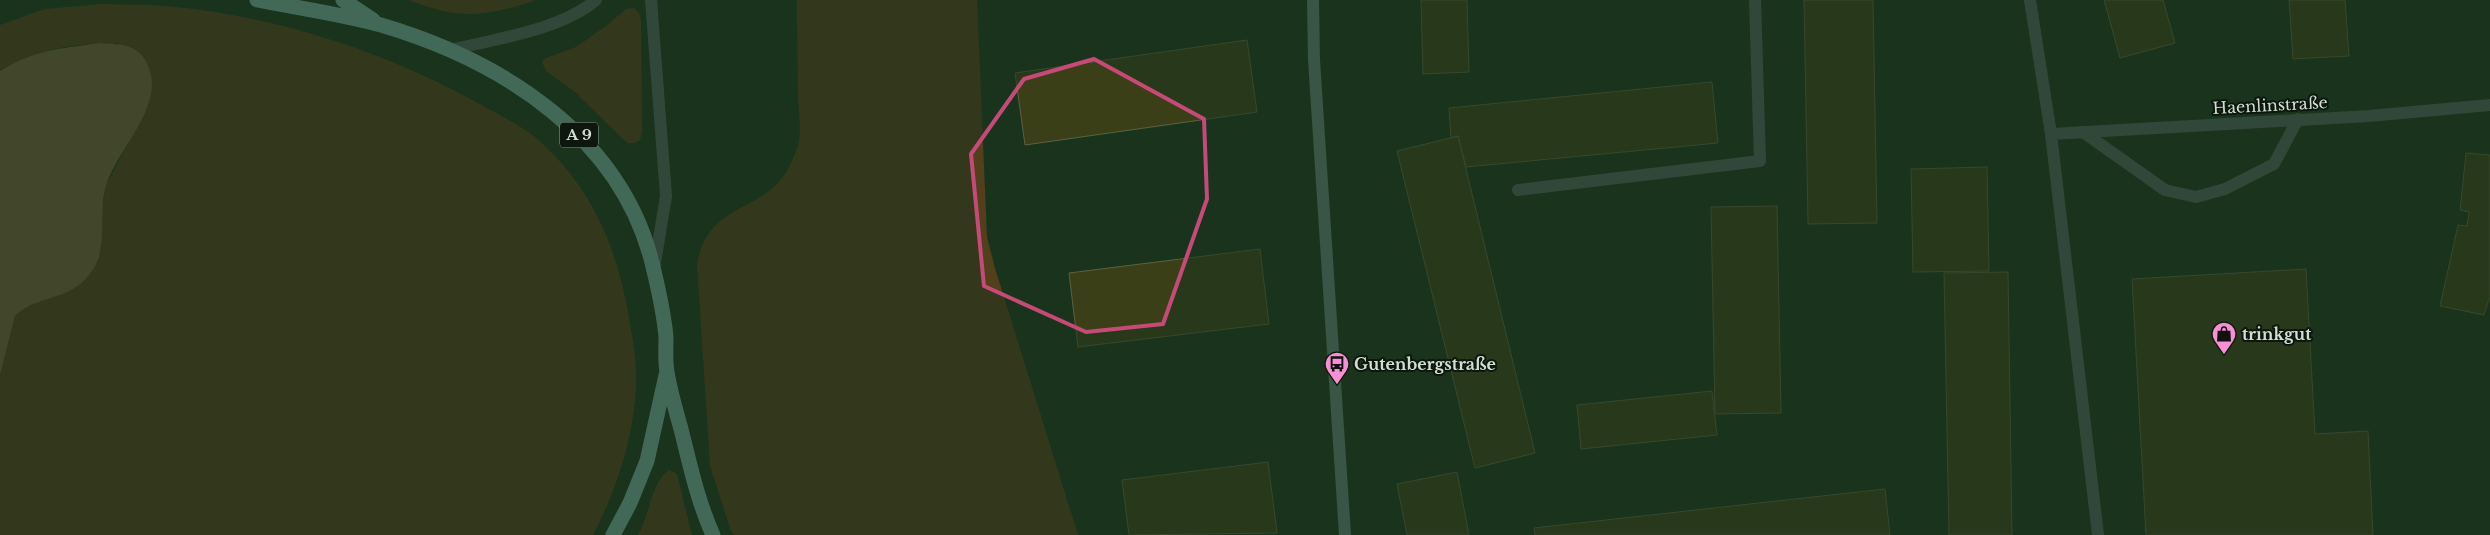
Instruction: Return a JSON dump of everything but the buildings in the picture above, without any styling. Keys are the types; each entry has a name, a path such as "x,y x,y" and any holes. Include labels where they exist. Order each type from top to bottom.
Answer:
{"highway":[{"name":"A 9","path":"257,0 380,25 450,50 499,74 541,100 574,130 601,159 622,189 642,228 654,269 666,335 666,371 647,461 630,503 613,535"},
{"name":"A 9","path":"343,0 380,25"},
{"name":"A 9","path":"666,371 688,459 713,535"}],"street":[{"path":"450,50 542,28 589,6 596,0"},
{"path":"651,0 666,196 654,269"},
{"path":"1313,0 1314,60 1345,535"},
{"path":"1518,190 1760,161 1755,0"},
{"path":"2030,0 2051,134 2098,535"},
{"name":"Haenlinstraße","path":"2051,134 2490,105"},
{"path":"2084,132 2165,190 2196,197 2225,189 2274,164 2298,119"}],"highlighted area":[{"path":"1094,59 1204,119 1207,199 1163,324 1086,332 984,286 971,154 1024,79"}],"shaded area":[{"path":"409,0 536,0 502,10 472,14 442,11"},
{"path":"797,0 977,0 987,237 1078,535 734,535 731,531 710,466 697,264 703,243 713,228 726,217 768,192 781,180 797,149 800,120"},
{"path":"102,4 165,6 245,17 325,38 364,51 440,83 512,122 537,139 562,163 590,203 610,246 624,293 635,360 635,404 628,443 617,481 593,535 0,535 0,375 15,316 22,309 34,304 103,203 106,185 149,104 118,43 87,44 42,52 14,63 0,71 0,25 45,9"},
{"path":"634,8 639,13 641,20 642,132 640,140 635,143 628,143 575,92 546,71 542,62 546,58 576,47 626,9"},
{"path":"100,43 123,45 141,54 149,68 152,83 150,98 145,113 119,158 106,186 101,249 94,268 86,279 76,287 66,293 34,304 15,316 0,375 0,71 37,54"},
{"path":"669,470 677,474 692,535 638,535 654,491"}],"place":[{"name":"trinkgut","path":"2224,355"},
{"name":"Gutenbergstraße","path":"1337,385"}]}
